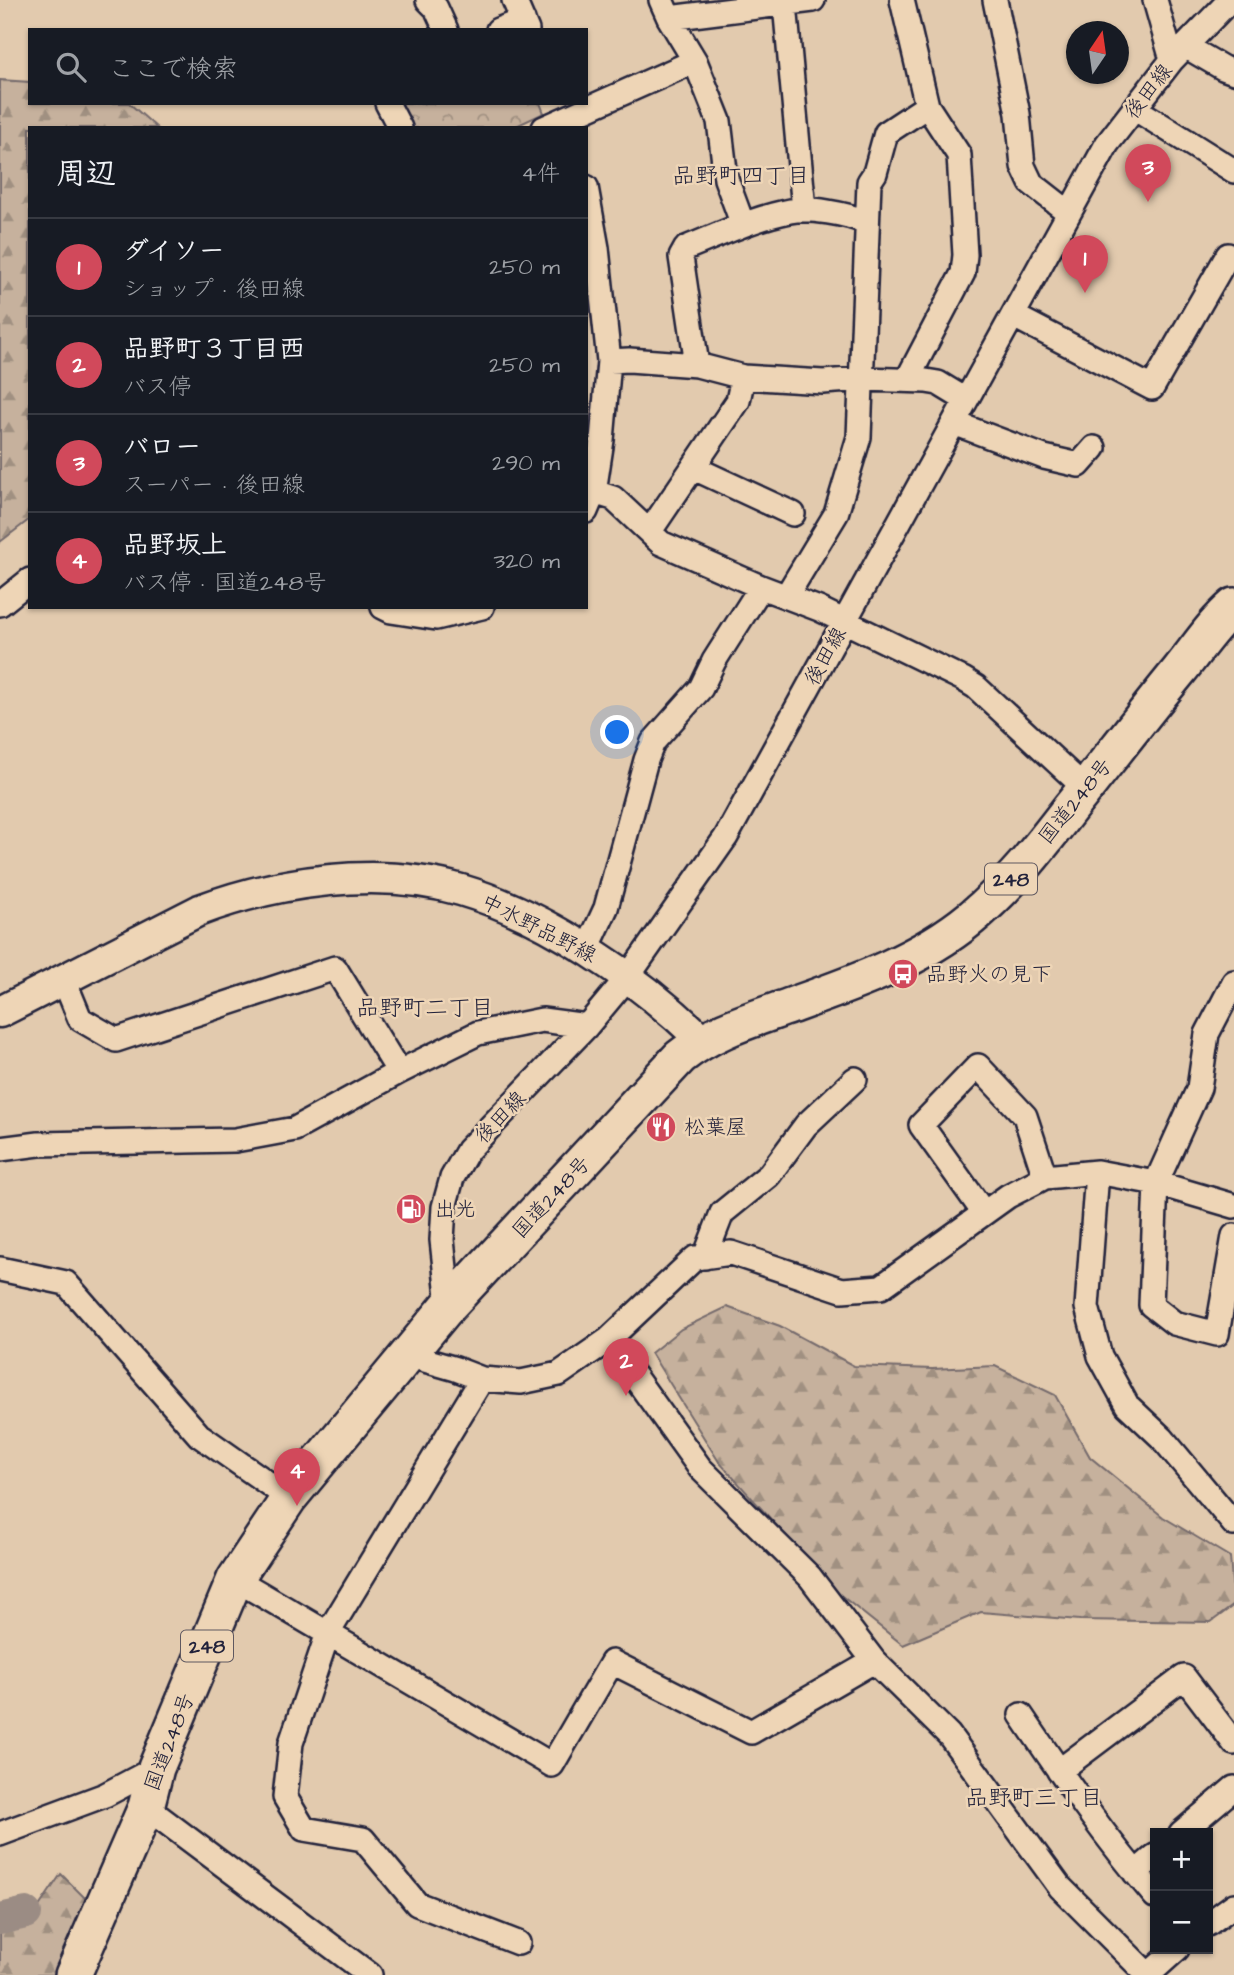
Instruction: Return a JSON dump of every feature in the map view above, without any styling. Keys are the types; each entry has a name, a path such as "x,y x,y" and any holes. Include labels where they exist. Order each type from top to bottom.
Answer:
{"highway":[{"name":"国道248号","path":"73,1975 146,1807 156,1768 236,1579 289,1499 449,1305 680,1058 702,1040 848,986 943,938 970,919 1014,877 1232,612"}],"main road":[{"name":"中水野品野線","path":"0,1012 200,910 232,898 264,890 333,880 373,878 414,881 458,889 499,902 587,949 679,1018 702,1040"}],"street":[{"path":"428,0 436,8 445,28"},
{"path":"743,225 726,178 719,121 695,61 665,9 785,4 813,0"},
{"path":"902,0 927,106 959,155 965,255 963,273 908,380"},
{"path":"995,0 1018,114 1023,166 1031,183 1068,212"},
{"path":"1155,0 1179,53 1234,72"},
{"name":"後田線","path":"449,1305 442,1240 444,1207 452,1178 468,1150 587,1026 627,978 726,837 1107,144 1179,53 1230,0"},
{"path":"785,4 804,210"},
{"path":"501,28 522,16"},
{"path":"548,126 695,61"},
{"path":"388,105 399,126"},
{"path":"787,595 836,513 859,437 869,182 875,173 886,133 927,106"},
{"path":"1134,107 1234,171"},
{"path":"588,198 597,248 609,361 602,440 590,501 613,498 661,543 845,621 976,687 1086,789"},
{"path":"696,365 681,257 685,248 743,225 790,211 804,210 854,217 866,222"},
{"path":"1014,316 1152,388 1228,255 1234,258"},
{"path":"609,361 696,365 743,377 823,382 863,379 938,383 966,400"},
{"path":"650,531 738,401 743,377"},
{"path":"954,423 1044,457 1079,465 1094,448"},
{"path":"694,468 793,514"},
{"path":"0,604 28,582"},
{"path":"587,949 606,908 653,742 701,688 714,661 761,587"},
{"path":"387,609 436,618 474,609"},
{"path":"64,980 80,1019 116,1040 335,968 399,1072"},
{"path":"1234,982 1207,1034 1199,1088 1156,1183 1151,1305 1174,1323 1217,1334 1234,1236"},
{"path":"0,1149 39,1144 235,1140 295,1129 399,1072 478,1033 542,1020 587,1026"},
{"path":"984,1213 921,1125 978,1066 1025,1116 1045,1177"},
{"path":"705,1257 722,1213 769,1175 806,1125 855,1079"},
{"path":"1097,1172 1087,1307 1100,1356 1127,1405 1162,1438 1234,1524"},
{"path":"407,1355 482,1379 521,1382 559,1374 608,1340 695,1258 732,1253 842,1290 881,1287 1009,1196 1045,1177 1097,1172 1156,1183 1234,1206"},
{"path":"0,1269 66,1283 200,1435 289,1499"},
{"path":"608,1340 700,1468 810,1577 874,1661 949,1735 1060,1887 1148,1975 1171,1954"},
{"path":"482,1379 328,1633 291,1743 285,1797 304,1829 363,1839 417,1904 518,1943"},
{"path":"236,1579 552,1765 612,1662 751,1732 874,1661"},
{"path":"1059,1771 1184,1677 1234,1743"},
{"path":"1021,1714 1059,1771 1151,1891"},
{"path":"0,1834 105,1795 156,1768"},
{"path":"1187,1828 1234,1788"},
{"path":"146,1807 370,1975"},
{"path":"1135,1873 1150,1860"},
{"path":"1213,1920 1234,1905"}],"green space":[{"path":"0,80 28,82 28,105 131,105 155,126 28,126 28,521 0,542"},
{"path":"396,105 541,105 544,113 516,126 407,126"},
{"path":"727,1307 780,1326 854,1366 932,1369 995,1366 1055,1395 1090,1457 1163,1517 1230,1557 1234,1605 1211,1622 1080,1620 981,1612 903,1645 838,1593 719,1462 651,1353 681,1329"},
{"path":"61,1874 89,1902 64,1975 0,1975 0,1928 30,1920"}],"waterway":[{"path":"0,1919 26,1913"}],"place":[{"name":"バロー","path":"1148,202"},
{"name":"ダイソー","path":"1085,293"},
{"name":"品野火の見下","path":"903,974"},
{"name":"松葉屋","path":"661,1127"},
{"name":"出光","path":"411,1209"},
{"name":"品野町３丁目西","path":"626,1396"},
{"name":"品野坂上","path":"297,1506"}],"district":[{"name":"品野町四丁目","path":"741,175"},
{"name":"品野町二丁目","path":"425,1007"},
{"name":"品野町三丁目","path":"1034,1797"}]}
